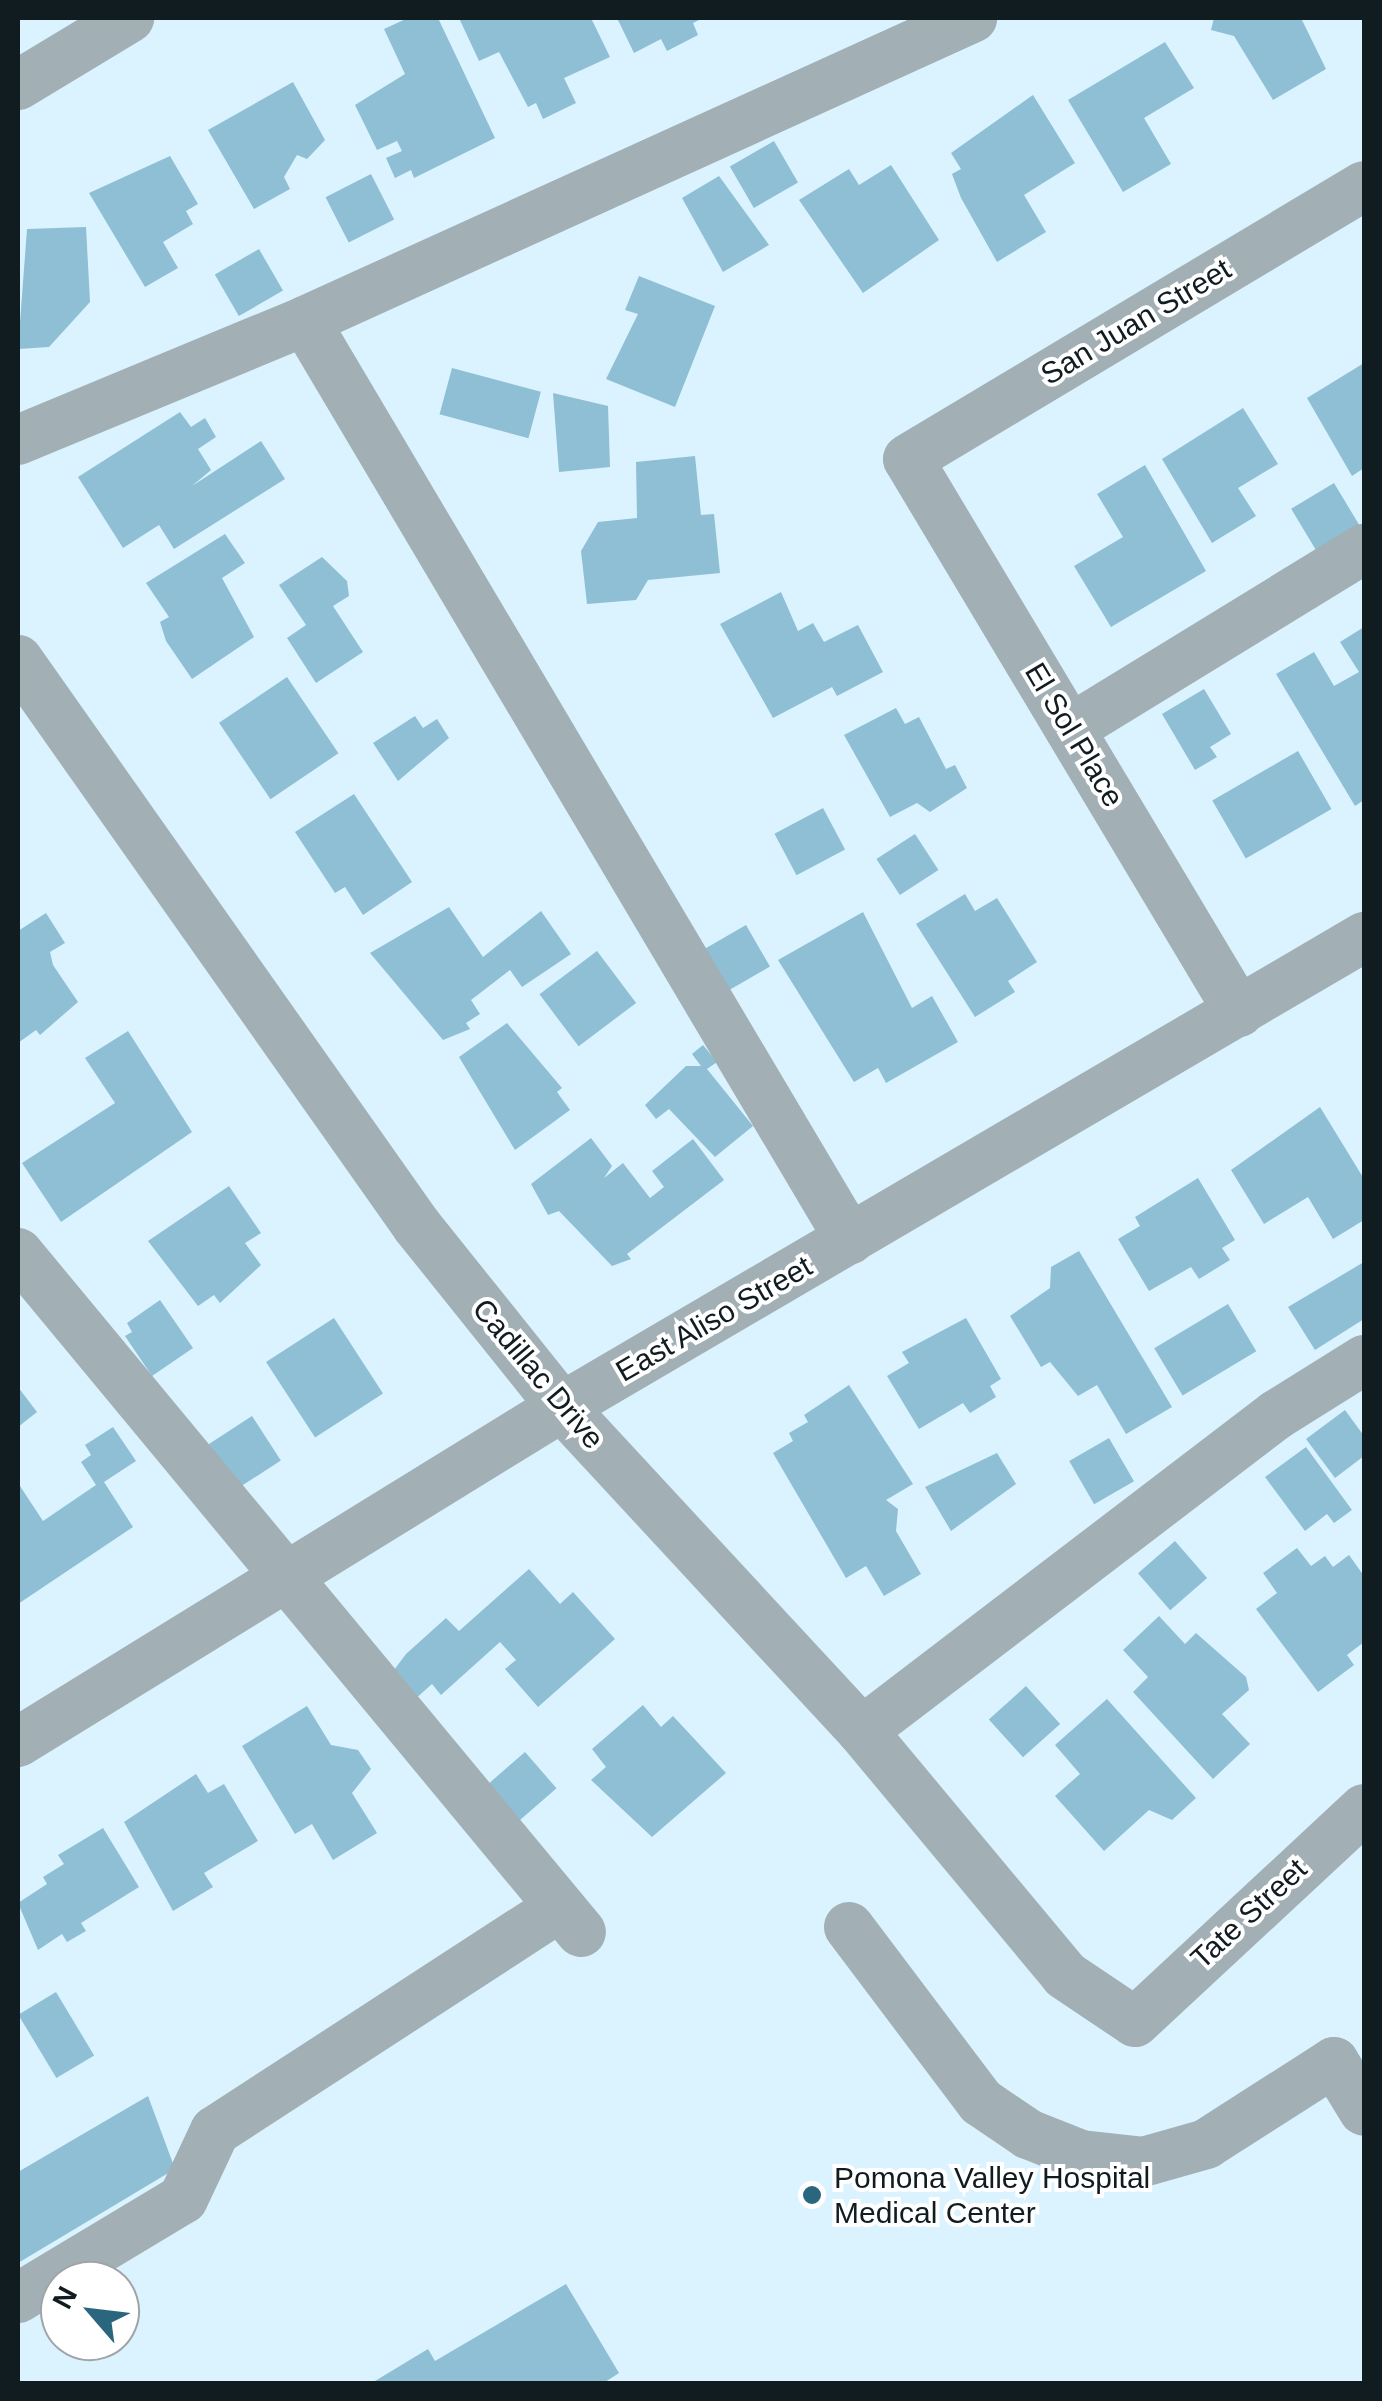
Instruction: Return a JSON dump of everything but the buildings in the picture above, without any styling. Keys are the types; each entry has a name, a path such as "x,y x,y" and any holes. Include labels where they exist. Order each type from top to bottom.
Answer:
{"street":[{"path":"18,85 130,18"},
{"path":"18,440 306,321 972,18"},
{"name":"San Juan Street","path":"908,459 1364,186"},
{"path":"306,321 850,1240"},
{"name":"El Sol Place","path":"908,459 1239,1012"},
{"path":"1070,729 1364,549"},
{"name":"Cadillac Drive","path":"18,660 416,1226 562,1407 862,1731 1065,1975 1134,2022"},
{"name":"East Aliso Street","path":"18,1742 562,1407 1364,937"},
{"path":"18,1253 570,1919 215,2131 182,2199 18,2298"},
{"path":"862,1731 1276,1415 1364,1360"},
{"name":"Tate Street","path":"1134,2022 1364,1808"},
{"path":"849,1928 982,2102 1028,2134 1081,2156 1142,2162 1206,2144 1334,2062 1364,2111"}],"place":[{"name":"Pomona Valley Hospital Medical Center","path":"812,2195"}]}
